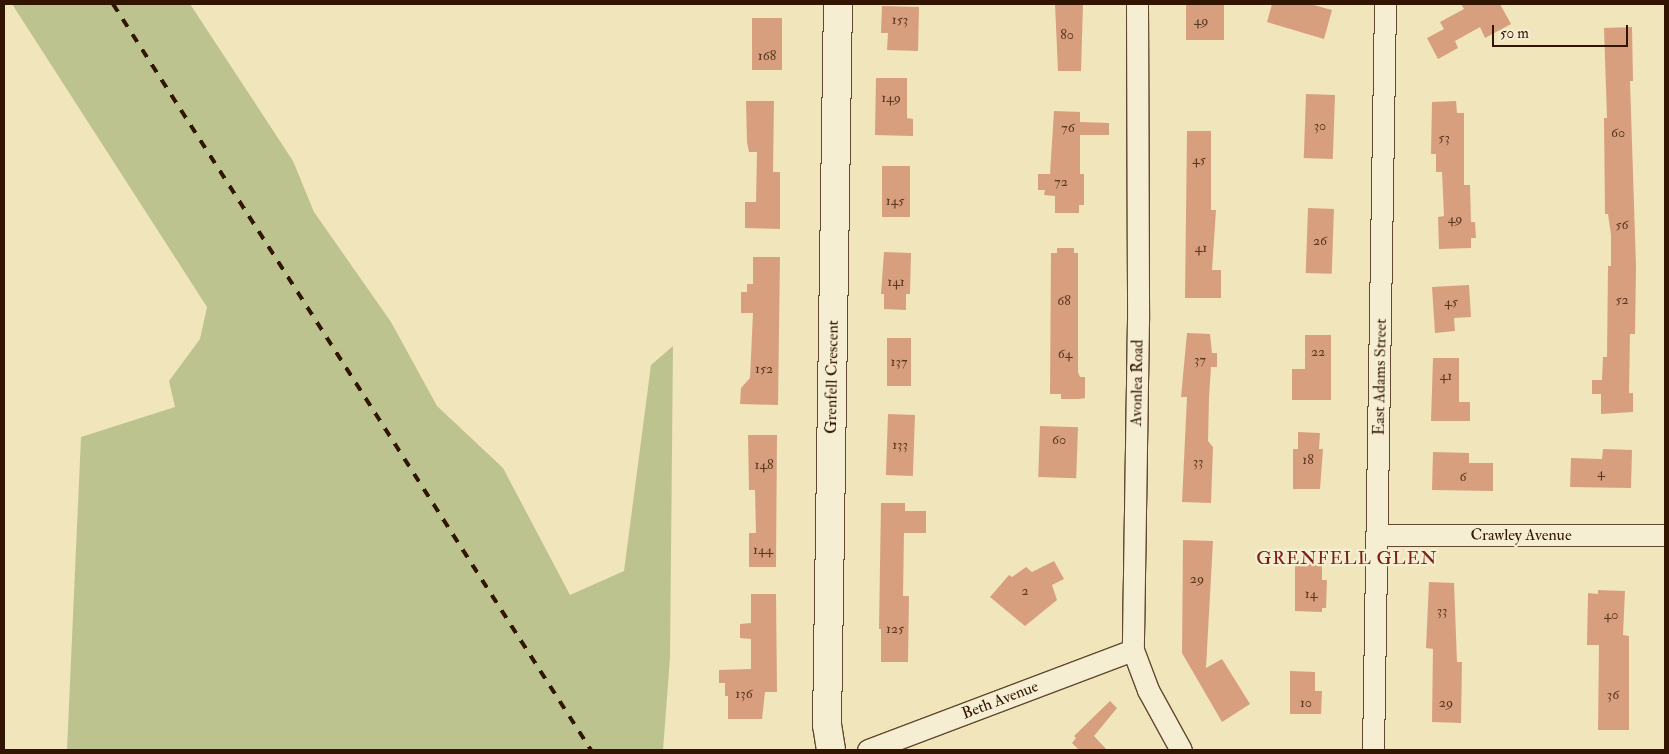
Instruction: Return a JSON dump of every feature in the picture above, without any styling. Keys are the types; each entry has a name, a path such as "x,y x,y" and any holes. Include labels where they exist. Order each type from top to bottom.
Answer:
{"street":[{"name":"Grenfell Crescent","path":"831,750 827,725 838,4"},
{"name":"Avonlea Road","path":"1137,4 1138,320 1133,650 1148,690 1181,750"},
{"name":"East Adams Street","path":"1373,750 1386,4"},
{"name":"Crawley Avenue","path":"1378,535 1665,535"},
{"name":"Beth Avenue","path":"868,750 1133,650"}],"green space":[{"path":"12,4 190,4 293,161 314,212 391,322 437,406 503,468 570,595 624,571 651,365 673,346 670,658 663,750 67,750 81,437 175,407 169,381 200,339 207,307"}],"building":[{"path":"1055,4 1083,4 1081,71 1058,71"},
{"path":"1186,4 1224,4 1224,40 1186,40"},
{"path":"1272,4 1310,4 1332,10 1324,39 1267,22"},
{"path":"1461,4 1500,4 1511,24 1485,38 1480,27 1455,41 1458,48 1438,59 1427,38 1444,29 1440,22 1464,9"},
{"path":"882,6 919,7 918,51 887,50 888,33 881,33"},
{"path":"752,18 782,18 782,70 752,70"},
{"path":"1632,27 1633,81 1630,81 1636,267 1635,334 1630,334 1629,393 1633,393 1633,412 1601,414 1601,394 1592,394 1592,380 1602,380 1603,357 1607,357 1608,266 1611,266 1611,235 1608,214 1605,214 1604,118 1607,118 1604,28"},
{"path":"876,78 907,78 907,118 913,119 913,136 875,135"},
{"path":"1306,94 1335,95 1333,159 1304,158"},
{"path":"746,101 774,101 773,172 780,172 780,229 745,228 745,202 756,202 757,152 749,152"},
{"path":"1456,101 1457,113 1464,113 1464,185 1470,185 1471,222 1475,222 1476,238 1471,238 1471,248 1439,249 1438,217 1444,216 1442,172 1436,172 1436,154 1431,154 1432,102"},
{"path":"1054,111 1080,112 1080,122 1109,123 1109,135 1080,135 1080,174 1084,174 1084,205 1079,205 1079,213 1055,213 1055,196 1044,195 1045,190 1038,190 1038,174 1050,174"},
{"path":"1187,131 1211,131 1211,210 1216,210 1212,270 1221,270 1221,298 1185,298"},
{"path":"882,166 910,166 910,217 882,217"},
{"path":"1308,208 1334,209 1332,274 1306,273"},
{"path":"1057,248 1074,248 1074,253 1078,253 1078,372 1080,377 1085,377 1085,398 1079,399 1061,399 1061,394 1050,394 1051,253 1057,253"},
{"path":"884,252 911,253 910,294 906,294 906,310 884,309 884,294 881,294"},
{"path":"753,257 780,257 778,405 740,404 741,388 750,378 753,313 741,313 741,292 747,292 747,284 753,284"},
{"path":"1469,285 1471,317 1454,318 1455,331 1435,333 1432,287"},
{"path":"1187,333 1210,334 1212,353 1217,353 1217,367 1211,367 1209,398 1208,441 1213,447 1211,503 1182,502 1187,397 1181,397"},
{"path":"1305,335 1331,335 1331,400 1292,400 1292,369 1305,369"},
{"path":"887,338 911,338 911,386 887,386"},
{"path":"1433,358 1459,358 1459,402 1470,402 1470,421 1431,421"},
{"path":"888,414 915,415 913,476 886,475"},
{"path":"1040,426 1078,427 1076,478 1038,477"},
{"path":"1298,432 1320,433 1319,449 1323,449 1320,489 1293,489 1293,449 1298,449"},
{"path":"748,435 777,435 776,567 749,567 749,533 756,533 755,490 749,490"},
{"path":"1603,449 1632,450 1631,488 1570,487 1571,458 1602,459"},
{"path":"1433,452 1469,453 1469,463 1493,463 1493,491 1432,490"},
{"path":"881,503 905,503 905,511 926,511 926,533 904,533 903,596 909,596 908,662 881,662 881,629 879,629"},
{"path":"1183,540 1213,541 1206,668 1222,659 1250,704 1222,722 1182,653"},
{"path":"1054,561 1064,579 1052,585 1057,600 1025,626 990,597 1009,575 1012,577 1026,567 1032,572"},
{"path":"1295,563 1322,564 1322,580 1327,580 1326,608 1322,608 1322,612 1295,611"},
{"path":"1429,582 1454,583 1457,662 1462,662 1461,723 1432,722 1433,649 1426,648"},
{"path":"1598,590 1625,591 1623,635 1629,636 1629,730 1598,730 1599,645 1587,645 1588,593 1598,594"},
{"path":"751,594 776,594 777,692 765,692 762,719 728,719 728,696 725,696 725,683 719,683 719,670 751,669 751,639 740,638 740,624 751,623"},
{"path":"1290,671 1315,672 1315,691 1322,691 1321,714 1290,714"},
{"path":"1110,701 1117,708 1094,736 1107,750 1079,750 1072,743 1076,738 1074,736"}],"railway":[{"path":"113,4 591,750"}],"district":[{"name":"GRENFELL GLEN","path":"1347,559"}]}
